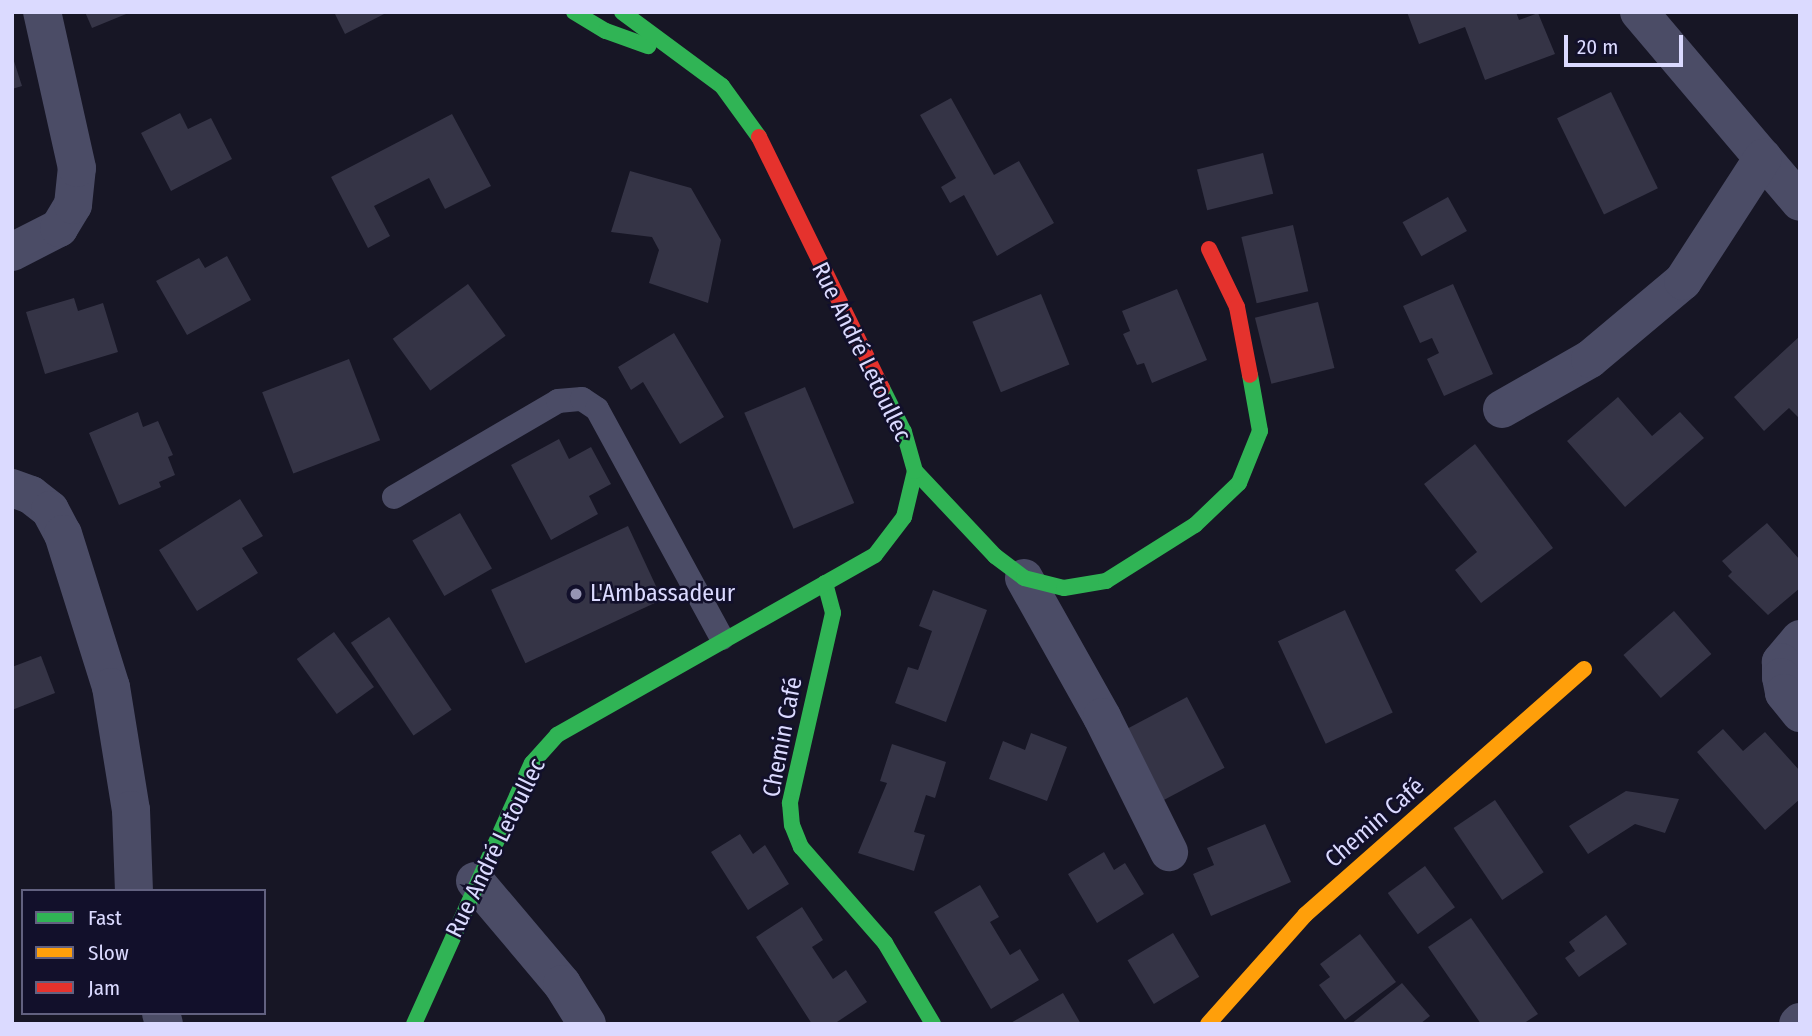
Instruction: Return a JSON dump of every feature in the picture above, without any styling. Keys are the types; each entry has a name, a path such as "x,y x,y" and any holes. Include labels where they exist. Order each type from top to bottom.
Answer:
{"street":[{"path":"12,252 59,228 73,205 77,168 42,12"},
{"name":"Rue André Letoullec","path":"574,12 606,31 673,54"},
{"name":"Rue André Letoullec","path":"414,1024 475,881 532,763 557,735 722,638 875,555 904,517 915,471 904,432 756,130 722,86 673,54 622,12"},
{"path":"654,12 673,54"},
{"path":"1639,12 1800,202"},
{"path":"1502,409 1590,359 1683,281 1763,158"},
{"path":"1024,579 1064,588 1106,581 1195,526 1239,483 1260,431 1237,307 1209,249"},
{"path":"915,471 995,556 1024,579 1102,717 1169,852"},
{"path":"12,488 31,495 50,510 63,534 111,687 131,810 134,889"},
{"name":"Chemin Café","path":"825,583 833,613 790,803 792,825 801,847 885,943 933,1024"},
{"path":"1800,639 1782,662 1781,677 1784,693 1800,713"},
{"name":"Chemin Café","path":"1208,1024 1304,915 1584,669"},
{"path":"475,881 562,984 587,1024"}],"lane":[{"path":"394,497 558,401 582,399 597,409 722,638"}],"building":[{"path":"85,12 131,12 92,28"},
{"path":"334,12 388,12 345,34"},
{"path":"1407,12 1516,12 1519,20 1538,13 1555,54 1485,80 1465,27 1419,44"},
{"path":"12,55 22,86 12,89"},
{"path":"1611,92 1658,188 1604,214 1557,118"},
{"path":"951,98 994,175 1019,161 1054,223 997,256 964,195 950,203 941,187 956,178 920,115"},
{"path":"180,113 188,129 211,118 232,159 171,191 141,133"},
{"path":"452,114 491,186 445,209 429,178 374,206 390,236 368,248 331,177"},
{"path":"1263,153 1273,194 1207,210 1197,169"},
{"path":"630,171 691,188 721,240 708,303 649,283 659,250 652,237 611,232"},
{"path":"1448,197 1467,231 1421,256 1403,222"},
{"path":"1293,225 1308,291 1257,303 1241,237"},
{"path":"227,256 251,300 187,335 156,281 199,258 205,268"},
{"path":"468,284 506,336 430,390 393,339"},
{"path":"1453,284 1493,374 1444,396 1427,359 1439,353 1432,338 1420,343 1403,306"},
{"path":"1177,289 1207,360 1152,383 1144,363 1137,365 1123,334 1130,331 1122,311"},
{"path":"1041,294 1069,364 1001,392 972,322"},
{"path":"74,298 78,311 103,303 118,352 45,374 26,312"},
{"path":"1318,302 1334,368 1271,384 1255,318"},
{"path":"674,333 724,417 680,444 643,382 631,390 618,367"},
{"path":"1800,336 1800,419 1789,408 1764,431 1734,397"},
{"path":"349,359 380,440 293,474 262,392"},
{"path":"805,387 854,503 793,529 744,413"},
{"path":"1618,397 1652,436 1680,412 1704,438 1625,507 1567,441"},
{"path":"138,412 143,427 158,421 173,455 168,457 175,475 159,482 161,487 119,505 89,433"},
{"path":"559,439 569,459 591,447 611,484 589,496 598,514 551,540 511,465"},
{"path":"1475,444 1553,548 1481,603 1455,570 1477,552 1424,484"},
{"path":"240,499 263,536 242,548 258,573 197,611 159,550"},
{"path":"460,513 492,568 444,596 412,540"},
{"path":"1767,523 1800,560 1800,588 1768,615 1728,576 1732,572 1722,561"},
{"name":"L'Ambassadeur","path":"628,526 662,599 525,663 491,590"},
{"path":"933,590 987,610 946,722 895,703 908,667 918,670 932,631 919,626"},
{"path":"1345,610 1393,712 1326,744 1278,641"},
{"path":"1674,611 1711,654 1661,698 1623,655"},
{"path":"389,617 452,710 413,736 351,643"},
{"path":"334,632 374,687 337,714 297,659"},
{"path":"41,656 55,693 12,710 12,667"},
{"path":"1187,697 1225,768 1160,802 1123,731"},
{"path":"1723,729 1743,751 1765,732 1800,771 1800,799 1765,830 1697,752"},
{"path":"1031,733 1067,747 1047,801 989,779 1003,741 1025,750"},
{"path":"892,744 946,762 935,798 926,795 914,832 925,835 914,871 858,853 887,783 880,781"},
{"path":"1626,791 1679,799 1665,833 1635,824 1588,854 1569,826"},
{"path":"1495,800 1544,872 1502,900 1454,828"},
{"path":"1265,824 1291,882 1211,916 1193,874 1214,865 1207,848"},
{"path":"740,834 753,854 765,845 789,884 748,910 711,852"},
{"path":"1104,852 1114,870 1125,863 1144,894 1097,923 1068,874"},
{"path":"1425,866 1455,907 1418,934 1388,893"},
{"path":"980,885 999,917 990,922 1010,955 1020,949 1039,980 991,1009 934,912"},
{"path":"802,907 823,940 812,947 833,979 846,970 867,1002 834,1024 812,1024 756,937"},
{"path":"1606,915 1627,944 1579,977 1565,958 1575,951 1569,942"},
{"path":"1471,918 1538,1014 1523,1024 1481,1024 1428,947"},
{"path":"1173,933 1199,977 1154,1004 1128,960"},
{"path":"1360,934 1396,982 1345,1020 1319,985 1330,977 1320,964"},
{"path":"1402,983 1430,1016 1420,1024 1351,1024"},
{"path":"1063,993 1081,1024 1009,1024"}],"traffic: fast":[{"path":"574,12 606,31 648,46"},
{"path":"622,12 722,86 759,137"},
{"path":"915,471 995,556 1024,578 1064,588 1106,581 1195,525 1239,483 1260,431 1250,375"},
{"path":"414,1024 532,763 557,735 875,555 904,517 915,471 904,432 882,388"},
{"path":"825,583 833,613 790,803 792,825 801,847 885,943 933,1024"}],"traffic: slow":[{"path":"1208,1024 1305,915 1584,669"}],"traffic: jam":[{"path":"759,137 882,388"},
{"path":"1209,249 1237,307 1250,375"}],"place":[{"name":"L'Ambassadeur","path":"576,594"}]}
